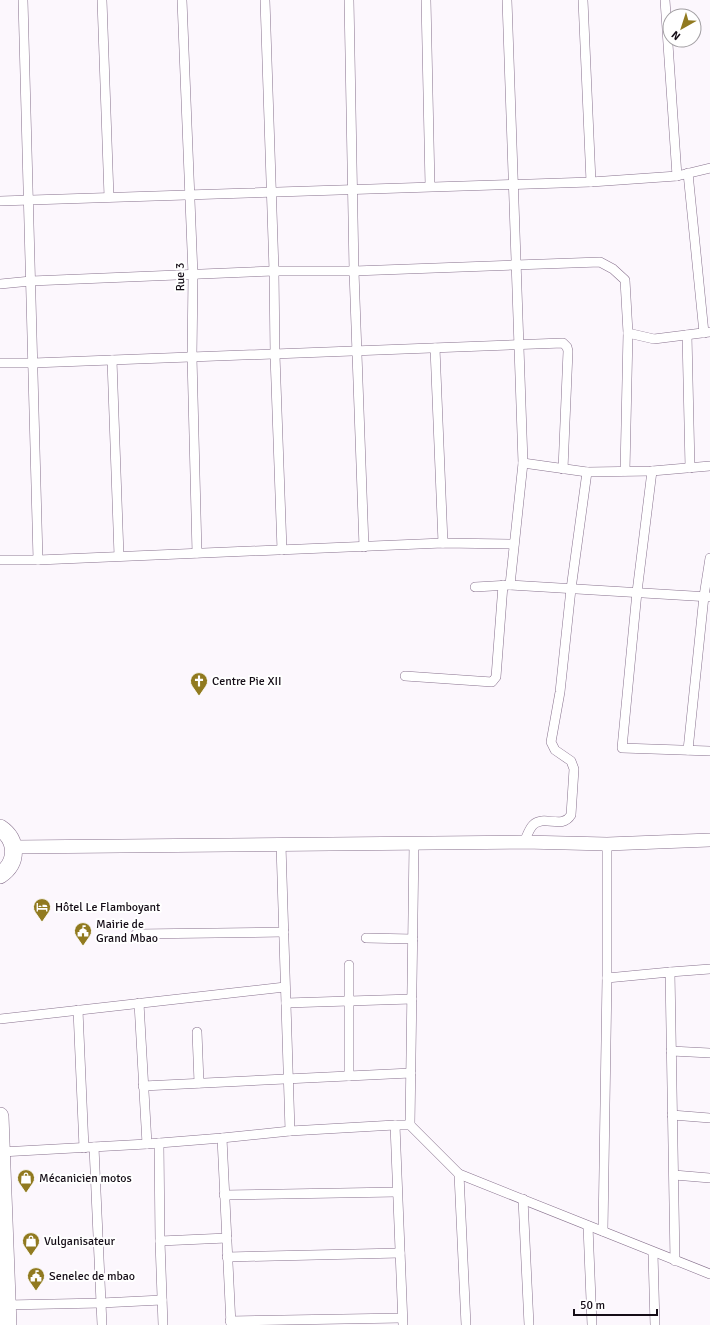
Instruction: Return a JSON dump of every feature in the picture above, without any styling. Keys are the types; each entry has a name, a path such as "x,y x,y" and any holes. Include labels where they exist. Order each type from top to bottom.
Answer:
{"highway":[{"path":"0,828 9,836 14,847 14,854 10,866 0,875"},
{"path":"0,1116 8,1325"}],"street":[{"path":"23,0 38,560"},
{"path":"102,0 109,197"},
{"name":"Rue 3","path":"182,0 193,275 192,357 198,553"},
{"path":"265,0 282,550"},
{"path":"349,0 354,271 364,547"},
{"path":"426,0 430,186"},
{"path":"405,676 492,682 496,677 507,585 514,544 523,463 507,0"},
{"path":"583,0 591,182"},
{"path":"665,0 677,176"},
{"path":"0,201 513,183 591,182 677,176 688,172 710,168"},
{"path":"628,333 654,339 707,332 688,172"},
{"path":"0,284 31,281 274,271 354,271 600,262 612,268 625,280 628,333 624,471"},
{"path":"687,335 690,468"},
{"path":"0,363 275,355 563,343 567,346 563,469"},
{"path":"436,348 443,543"},
{"path":"112,360 119,556"},
{"path":"523,463 587,472 652,471 710,466"},
{"path":"652,471 637,592 622,748 710,751"},
{"path":"524,842 532,825 538,821 562,822 568,819 571,815 574,769 571,761 555,750 551,742 560,692 571,588 587,472"},
{"path":"0,560 38,560 443,543 514,544"},
{"path":"688,750 707,596 710,558"},
{"path":"475,587 507,585 707,596"},
{"path":"14,847 524,842 607,844 710,840"},
{"path":"414,844 410,1125 459,1174 674,1261 710,1274"},
{"path":"603,1231 607,978 607,844"},
{"path":"281,845 290,1131"},
{"path":"136,934 284,932"},
{"path":"366,938 413,939"},
{"path":"349,965 349,1076"},
{"path":"607,978 710,969"},
{"path":"670,972 674,1261"},
{"path":"0,1020 286,987"},
{"path":"286,1003 412,999"},
{"path":"139,1004 146,1144"},
{"path":"78,1010 84,1148"},
{"path":"197,1032 199,1083"},
{"path":"671,1051 710,1053"},
{"path":"143,1086 410,1073"},
{"path":"672,1115 710,1118"},
{"path":"222,1138 231,1323 402,1322 395,1125"},
{"path":"1,1152 146,1144 290,1131 410,1125"},
{"path":"159,1143 163,1325"},
{"path":"94,1147 102,1325"},
{"path":"459,1174 466,1325"},
{"path":"674,1175 710,1178"},
{"path":"224,1195 398,1192"},
{"path":"523,1199 529,1325"},
{"path":"588,1226 592,1325"},
{"path":"160,1240 227,1238"},
{"path":"227,1256 400,1253"},
{"path":"654,1253 655,1325"},
{"path":"7,1305 162,1300"}],"place":[{"name":"Centre Pie XII","path":"199,696"},
{"name":"Hôtel Le Flamboyant","path":"42,922"},
{"name":"Mairie de Grand Mbao","path":"83,946"},
{"name":"Mécanicien motos","path":"26,1193"},
{"name":"Vulganisateur","path":"31,1256"},
{"name":"Senelec de mbao","path":"36,1291"}]}
